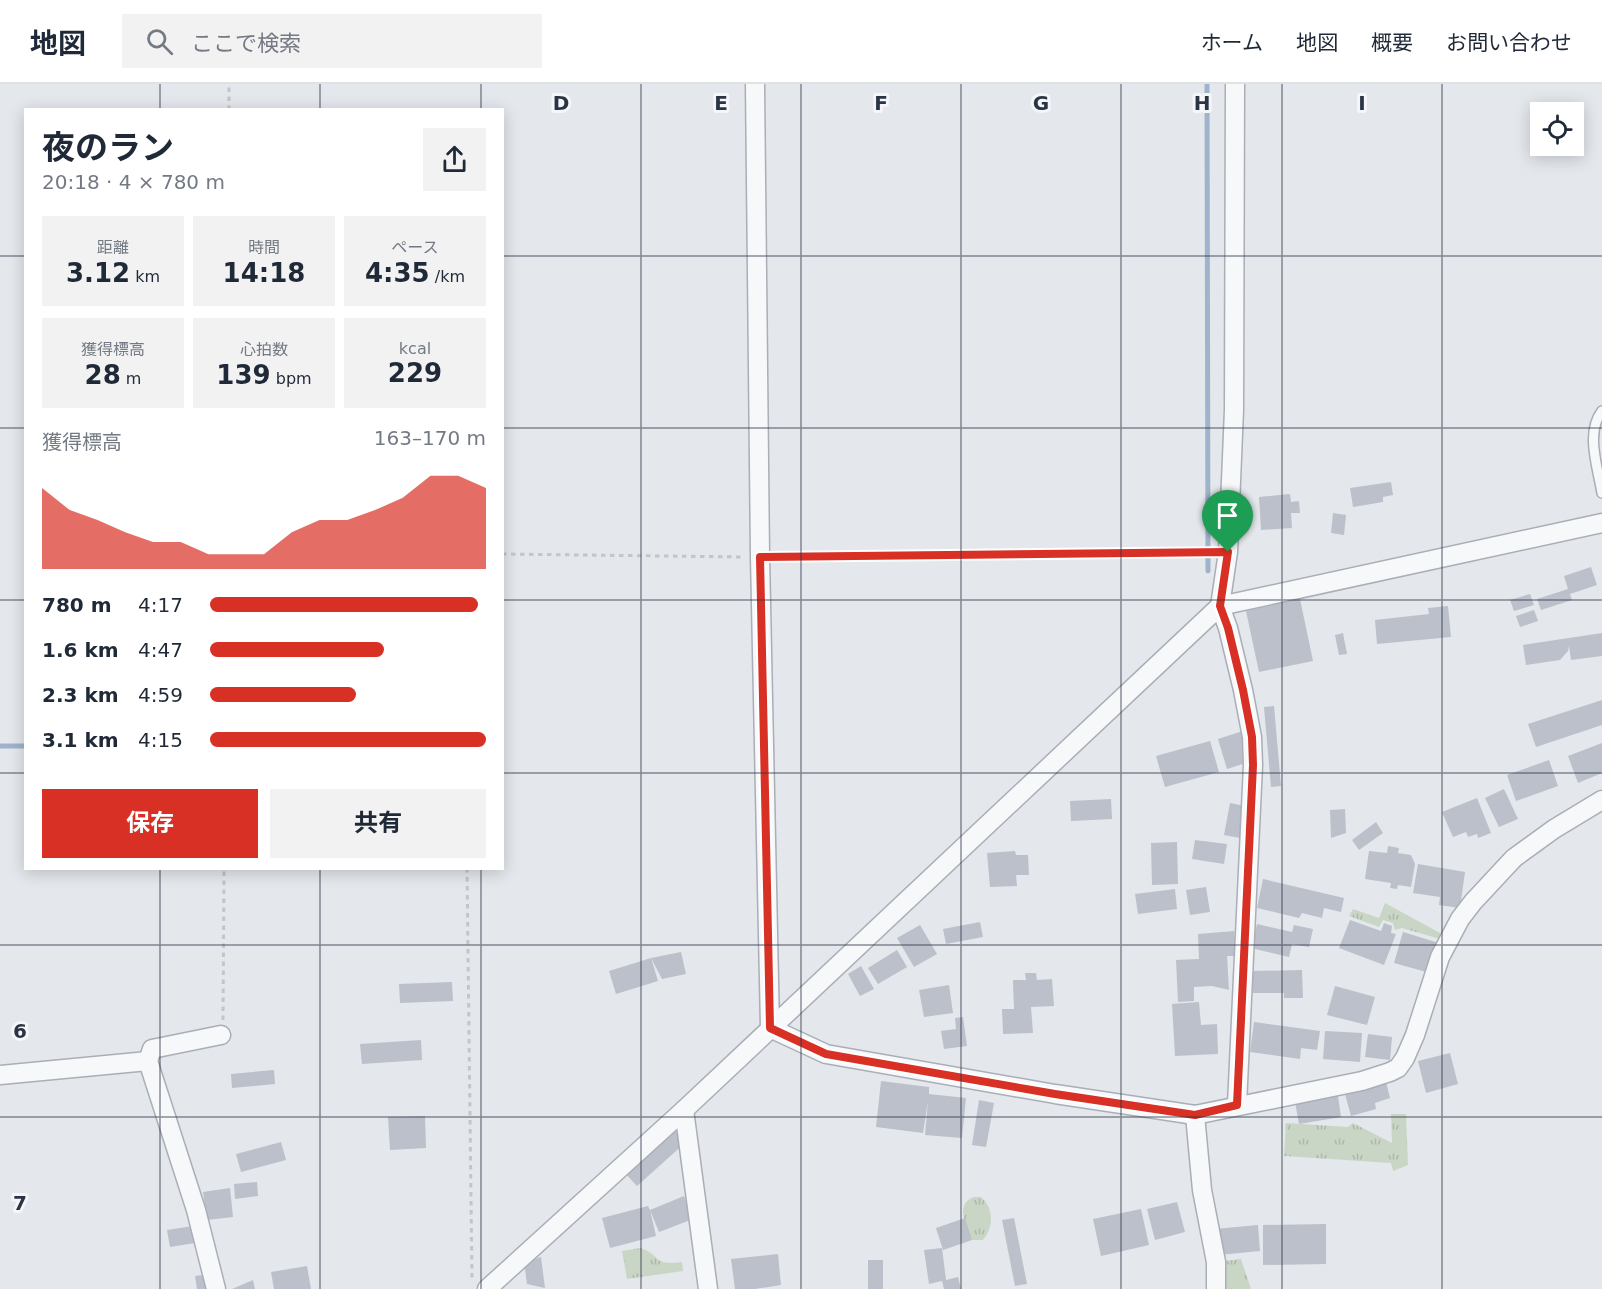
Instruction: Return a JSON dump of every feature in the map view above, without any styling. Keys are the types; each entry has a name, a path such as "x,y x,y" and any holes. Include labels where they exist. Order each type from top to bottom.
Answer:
{"street":[{"path":"755,84 760,557 770,1028"},
{"path":"1235,84 1234,410 1228,552 1220,606 1228,628 1243,690 1252,746 1252,799 1237,1105"},
{"path":"487,1289 684,1110 1220,606 1602,523"},
{"path":"770,1028 826,1054 1055,1094 1195,1115 1362,1081 1398,1068 1405,1058 1415,1035 1440,957 1460,919 1473,902 1514,858 1554,829 1602,800"},
{"path":"216,1289 196,1210 148,1061 152,1048 221,1035"},
{"path":"0,1075 148,1061"},
{"path":"684,1110 708,1289"},
{"path":"1195,1115 1202,1190 1216,1262 1216,1289"}],"lane":[{"path":"1602,411 1595,420 1593,432 1602,493"}],"path":[{"path":"229,84 229,108"},
{"path":"504,554 760,557 1228,552"},
{"path":"221,1035 224,870"},
{"path":"467,870 472,1289"}],"green space":[{"path":"1385,903 1440,933 1440,939 1402,928 1395,930 1393,923 1383,920 1379,927 1349,916 1353,909 1379,918"},
{"path":"1391,1114 1406,1114 1408,1165 1393,1171 1391,1163 1284,1156 1286,1123 1348,1127 1353,1123 1392,1143"},
{"path":"981,1197 990,1212 991,1224 983,1240 972,1240 965,1223 963,1210 968,1200"},
{"path":"640,1248 661,1261 682,1262 683,1271 627,1279 622,1251"},
{"path":"1241,1259 1251,1289 1219,1289 1216,1262"}],"building":[{"path":"1391,482 1393,495 1383,497 1383,502 1353,507 1350,488"},
{"path":"1290,494 1291,502 1299,501 1300,513 1291,513 1292,528 1261,530 1259,497"},
{"path":"1333,513 1346,515 1344,535 1331,533"},
{"path":"1591,567 1597,585 1570,594 1572,600 1541,610 1537,599 1568,589 1564,576"},
{"path":"1530,594 1534,605 1514,611 1510,600"},
{"path":"1300,599 1313,661 1259,672 1246,611"},
{"path":"1448,606 1451,637 1377,644 1375,620 1429,614 1428,608"},
{"path":"1534,610 1538,621 1520,627 1516,616"},
{"path":"1343,633 1347,654 1339,655 1335,635"},
{"path":"1602,633 1602,656 1571,660 1569,646 1568,651 1560,660 1526,665 1523,645"},
{"path":"1602,700 1602,725 1536,747 1528,724"},
{"path":"1274,706 1281,786 1271,787 1264,707"},
{"path":"1243,731 1252,761 1227,769 1218,739"},
{"path":"1210,741 1219,772 1165,787 1156,756"},
{"path":"1602,743 1602,773 1578,783 1568,756"},
{"path":"1549,760 1558,786 1516,801 1507,775"},
{"path":"1504,789 1518,819 1499,827 1485,798"},
{"path":"1477,798 1491,833 1478,838 1477,834 1468,837 1466,832 1453,837 1442,812"},
{"path":"1111,799 1112,819 1071,821 1070,801"},
{"path":"1230,803 1245,806 1240,838 1224,835"},
{"path":"1345,809 1346,833 1331,838 1330,810"},
{"path":"1376,822 1383,833 1359,850 1352,840"},
{"path":"1195,840 1227,844 1224,864 1192,859"},
{"path":"1177,842 1178,884 1152,885 1151,843"},
{"path":"1388,846 1399,848 1398,853 1411,855 1415,864 1411,887 1398,885 1397,889 1390,888 1391,883 1365,879 1369,851 1387,853"},
{"path":"1015,851 1016,855 1028,855 1029,875 1016,875 1017,886 990,887 987,853"},
{"path":"1418,864 1465,872 1460,908 1439,905 1440,897 1413,893"},
{"path":"1263,879 1344,898 1341,912 1324,908 1322,918 1302,913 1299,918 1257,908"},
{"path":"1206,887 1210,912 1190,915 1186,890"},
{"path":"1175,889 1177,909 1138,914 1135,894"},
{"path":"1350,920 1381,931 1384,923 1392,926 1391,933 1396,934 1384,965 1339,948"},
{"path":"980,922 983,937 946,944 943,929"},
{"path":"1257,924 1292,932 1294,925 1313,929 1309,947 1292,944 1289,957 1251,948"},
{"path":"920,925 937,954 914,967 897,938"},
{"path":"1234,931 1236,956 1227,956 1229,990 1212,986 1194,987 1194,1001 1178,1002 1176,960 1199,959 1198,934"},
{"path":"1403,932 1439,943 1430,973 1394,963"},
{"path":"897,950 907,967 878,984 868,968"},
{"path":"681,952 686,974 662,979 651,958"},
{"path":"651,958 658,981 616,994 609,971"},
{"path":"861,966 874,989 860,996 848,974"},
{"path":"1302,970 1303,998 1284,998 1284,993 1253,993 1252,971"},
{"path":"1025,973 1036,973 1037,980 1052,979 1054,1006 1031,1007 1033,1033 1003,1034 1002,1009 1014,1009 1013,980 1026,980"},
{"path":"452,982 453,1001 400,1003 399,984"},
{"path":"949,985 953,1013 924,1017 919,990"},
{"path":"1335,986 1375,997 1367,1025 1327,1015"},
{"path":"1199,1002 1201,1025 1217,1024 1218,1054 1175,1056 1172,1004"},
{"path":"963,1017 967,1046 944,1049 941,1031 956,1029 955,1018"},
{"path":"1254,1022 1320,1031 1317,1050 1301,1048 1300,1059 1250,1052"},
{"path":"1325,1031 1362,1033 1360,1062 1323,1059"},
{"path":"1368,1034 1392,1037 1390,1060 1365,1057"},
{"path":"421,1040 422,1060 362,1064 360,1044"},
{"path":"1450,1053 1458,1084 1426,1093 1418,1061"},
{"path":"274,1070 275,1084 232,1088 231,1074"},
{"path":"1385,1078 1390,1098 1375,1103 1376,1109 1351,1116 1345,1094 1369,1088 1367,1083"},
{"path":"881,1081 929,1087 929,1094 966,1098 962,1138 925,1135 928,1101 923,1133 876,1127"},
{"path":"1337,1089 1341,1117 1299,1124 1294,1096"},
{"path":"979,1100 994,1103 986,1147 972,1145"},
{"path":"425,1116 426,1148 390,1150 388,1117"},
{"path":"671,1126 686,1142 637,1186 622,1170"},
{"path":"281,1142 286,1160 241,1172 236,1154"},
{"path":"257,1182 258,1196 235,1199 234,1184"},
{"path":"230,1188 233,1217 207,1220 203,1192"},
{"path":"684,1196 693,1219 659,1232 650,1210"},
{"path":"1177,1202 1185,1232 1155,1240 1147,1209"},
{"path":"648,1206 656,1236 610,1248 602,1218"},
{"path":"1141,1209 1149,1245 1101,1256 1093,1219"},
{"path":"965,1218 972,1240 943,1250 936,1228"},
{"path":"1014,1218 1027,1284 1015,1286 1002,1220"},
{"path":"1326,1224 1326,1264 1263,1265 1263,1225"},
{"path":"1258,1225 1260,1251 1218,1255 1215,1229"},
{"path":"193,1226 195,1243 170,1247 167,1230"},
{"path":"942,1248 946,1280 958,1277 961,1289 944,1289 942,1281 929,1284 924,1250"},
{"path":"778,1254 781,1285 735,1289 731,1259"},
{"path":"541,1257 545,1288 527,1284 524,1262"},
{"path":"868,1260 883,1260 883,1289 868,1289"},
{"path":"307,1266 311,1289 274,1289 271,1272"},
{"path":"211,1274 213,1289 197,1289 195,1276"},
{"path":"253,1280 255,1289 232,1289"}],"waterway":[{"path":"1207,84 1208,571"},
{"path":"0,746 24,746"}],"route":[{"path":"1228,552 1220,606 1228,628 1243,690 1252,737 1253,765 1237,1105 1195,1115 1055,1094 826,1054 770,1028 760,557 1228,552"}]}
